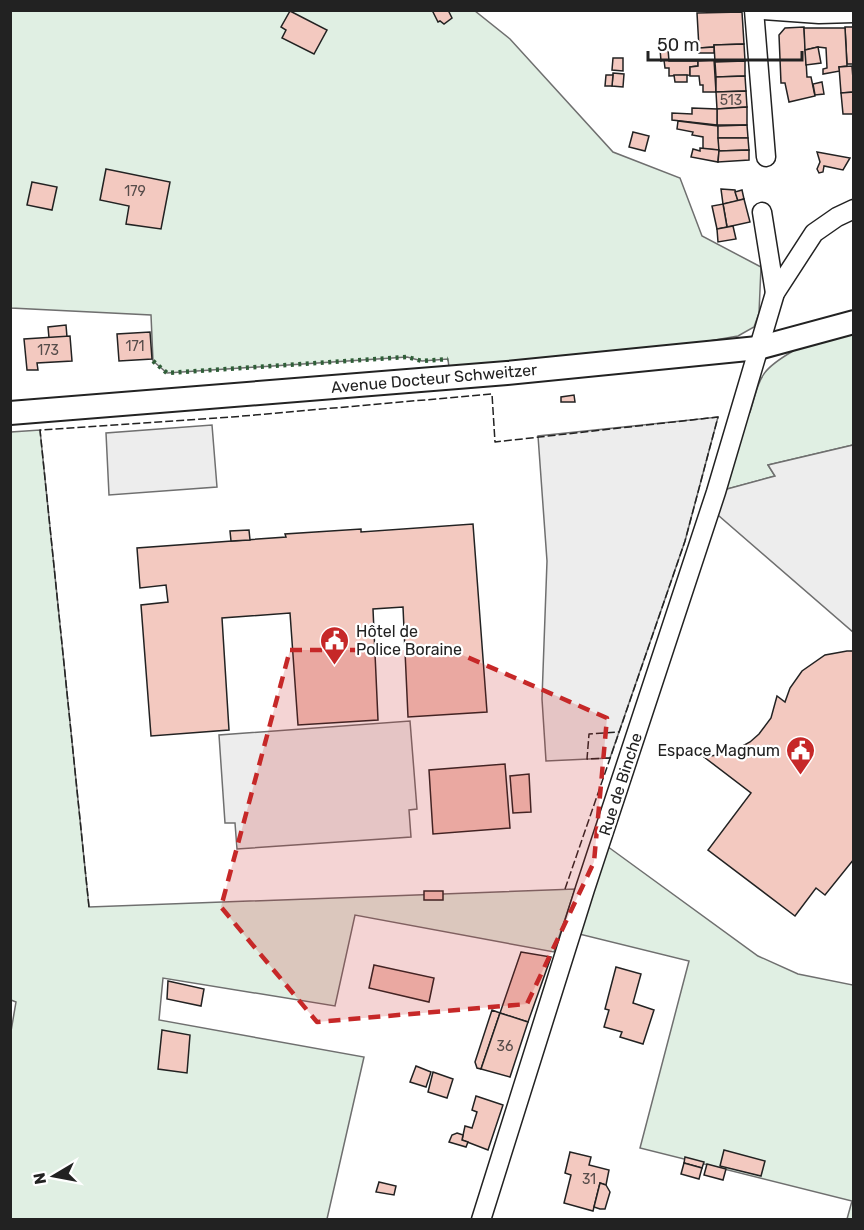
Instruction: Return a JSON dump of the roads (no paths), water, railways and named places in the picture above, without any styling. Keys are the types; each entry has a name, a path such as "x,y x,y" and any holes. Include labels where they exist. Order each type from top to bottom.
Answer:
{"street":[{"path":"754,10 766,157"},
{"path":"763,10 819,14 854,13"},
{"path":"775,293 814,233 837,217 854,209"},
{"path":"762,212 775,293"},
{"name":"Rue de Binche","path":"481,1220 585,889 711,509 775,293"},
{"name":"Avenue Docteur Schweitzer","path":"10,413 507,373 758,348 854,322"}],"place":[{"name":"Hôtel de Police Boraine","path":"335,666"},
{"name":"Espace Magnum","path":"801,776"}]}
